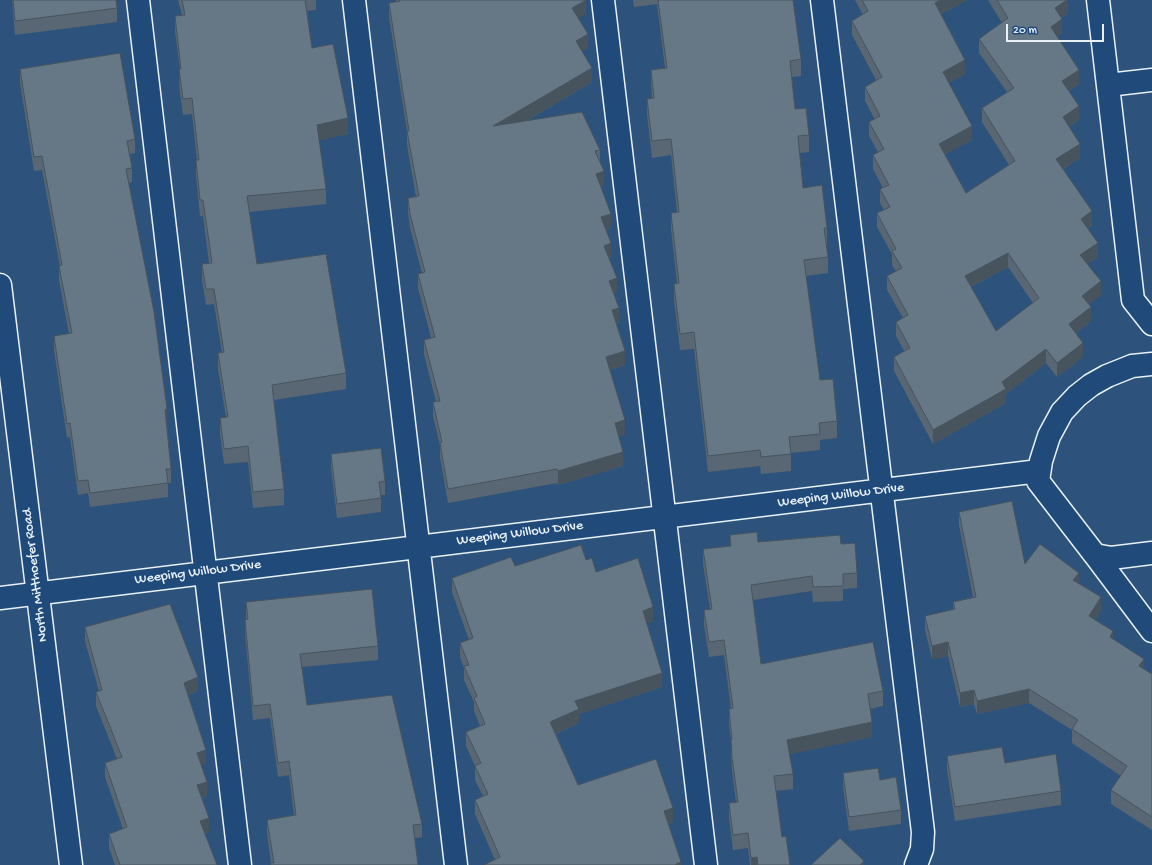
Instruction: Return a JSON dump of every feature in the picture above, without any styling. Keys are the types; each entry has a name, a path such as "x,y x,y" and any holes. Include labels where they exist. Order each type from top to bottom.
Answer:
{"street":[{"path":"138,0 240,865"},
{"path":"354,0 456,865"},
{"path":"604,0 706,865"},
{"path":"822,0 923,832 922,850 916,865"},
{"path":"1098,0 1133,300 1152,324"},
{"path":"1108,85 1152,80"},
{"name":"North Mitthoefer Road","path":"0,285 39,592 70,865"},
{"path":"1152,364 1132,366 1107,376 1091,385 1077,396 1062,412 1049,436 1044,448 1038,481 1152,631"},
{"name":"Weeping Willow Drive","path":"0,598 39,592 1040,471"},
{"path":"1095,555 1112,558 1152,553"}],"building":[{"path":"13,0 116,0 117,8 15,21"},
{"path":"182,0 305,0 312,48 333,44 348,118 317,125 326,189 247,196 257,264 326,254 346,373 272,385 284,489 253,492 248,446 224,449 220,418 228,417 218,353 224,352 214,289 206,289 202,264 212,263 203,200 200,200 196,160 199,160 192,98 183,99 179,69 181,69 175,16 185,15"},
{"path":"399,0 586,0 572,8 588,34 576,41 592,68 493,126 582,112 600,150 595,151 604,171 596,174 611,214 601,217 611,243 604,246 617,278 609,281 619,308 612,310 625,351 606,357 625,420 615,423 623,452 558,471 557,469 448,489 440,443 442,442 433,402 440,401 424,340 435,337 418,274 425,272 410,214 408,198 419,196 407,131 409,131 389,3 400,1"},
{"path":"658,0 793,0 801,59 790,61 795,109 806,108 809,135 798,136 803,188 822,185 827,228 824,228 828,257 804,260 820,380 833,379 837,421 819,423 820,434 789,437 791,454 761,457 760,450 708,456 694,332 680,334 674,284 679,283 671,213 679,212 671,139 652,141 647,99 654,98 651,70 667,68"},
{"path":"862,0 941,0 935,3 965,60 943,72 972,126 939,144 966,193 1015,161 982,108 1014,88 979,39 1008,18 997,0 1067,0 1055,8 1062,19 1051,27 1079,70 1062,81 1079,106 1063,117 1080,144 1056,159 1092,211 1081,219 1098,243 1080,255 1101,281 1082,296 1091,307 1069,324 1083,343 1057,363 1046,349 1002,382 1006,389 933,430 894,357 910,348 896,322 908,315 887,276 902,268 892,251 896,249 877,213 890,207 880,189 889,185 873,155 884,149 869,122 880,116 865,87 882,77 852,21 868,11","holes":["1008,253 1039,298 996,331 965,276"]},
{"path":"120,53 135,139 127,141 132,168 126,169 154,312 167,409 165,410 171,469 166,469 168,483 90,493 88,480 78,481 70,423 67,424 54,336 72,333 59,266 62,265 42,156 34,157 20,69"},
{"path":"381,448 385,481 379,482 381,498 337,504 331,454"},
{"path":"1012,501 1025,564 1040,544 1079,573 1073,580 1101,597 1089,616 1113,631 1110,637 1144,659 1139,666 1152,674 1152,817 1111,790 1127,766 1072,729 1078,720 1029,689 977,701 974,690 960,693 948,642 932,646 925,616 955,609 953,602 976,597 959,512"},
{"path":"757,532 758,542 840,535 841,544 855,543 857,573 843,574 843,586 813,587 812,576 751,585 761,664 873,642 883,691 868,694 872,722 787,740 793,774 774,776 782,837 786,836 790,865 758,865 757,857 751,858 748,833 733,835 729,803 738,802 732,757 729,709 733,708 724,640 709,642 704,610 712,609 703,549 731,546 730,535"},
{"path":"581,545 586,560 592,558 596,572 638,558 653,607 643,611 662,673 575,701 579,709 550,722 578,785 656,759 673,808 664,811 681,862 676,865 484,865 500,857 475,800 488,794 475,766 481,763 466,732 485,724 474,698 477,696 464,666 469,665 460,643 473,638 452,578 511,557 515,566"},
{"path":"372,589 378,646 300,654 307,705 392,695 422,824 413,825 418,865 271,865 270,863 274,863 267,820 296,815 289,761 278,763 270,704 253,706 245,620 248,619 246,602"},
{"path":"170,604 198,677 184,683 206,750 197,753 207,782 197,785 209,818 200,821 217,865 120,865 109,834 127,827 105,763 122,757 96,692 102,690 85,627"},
{"path":"1002,747 1005,763 1056,754 1061,791 955,807 947,756"},
{"path":"878,768 880,780 896,777 901,810 849,817 843,773"},
{"path":"840,838 864,861 860,865 811,865"}]}
